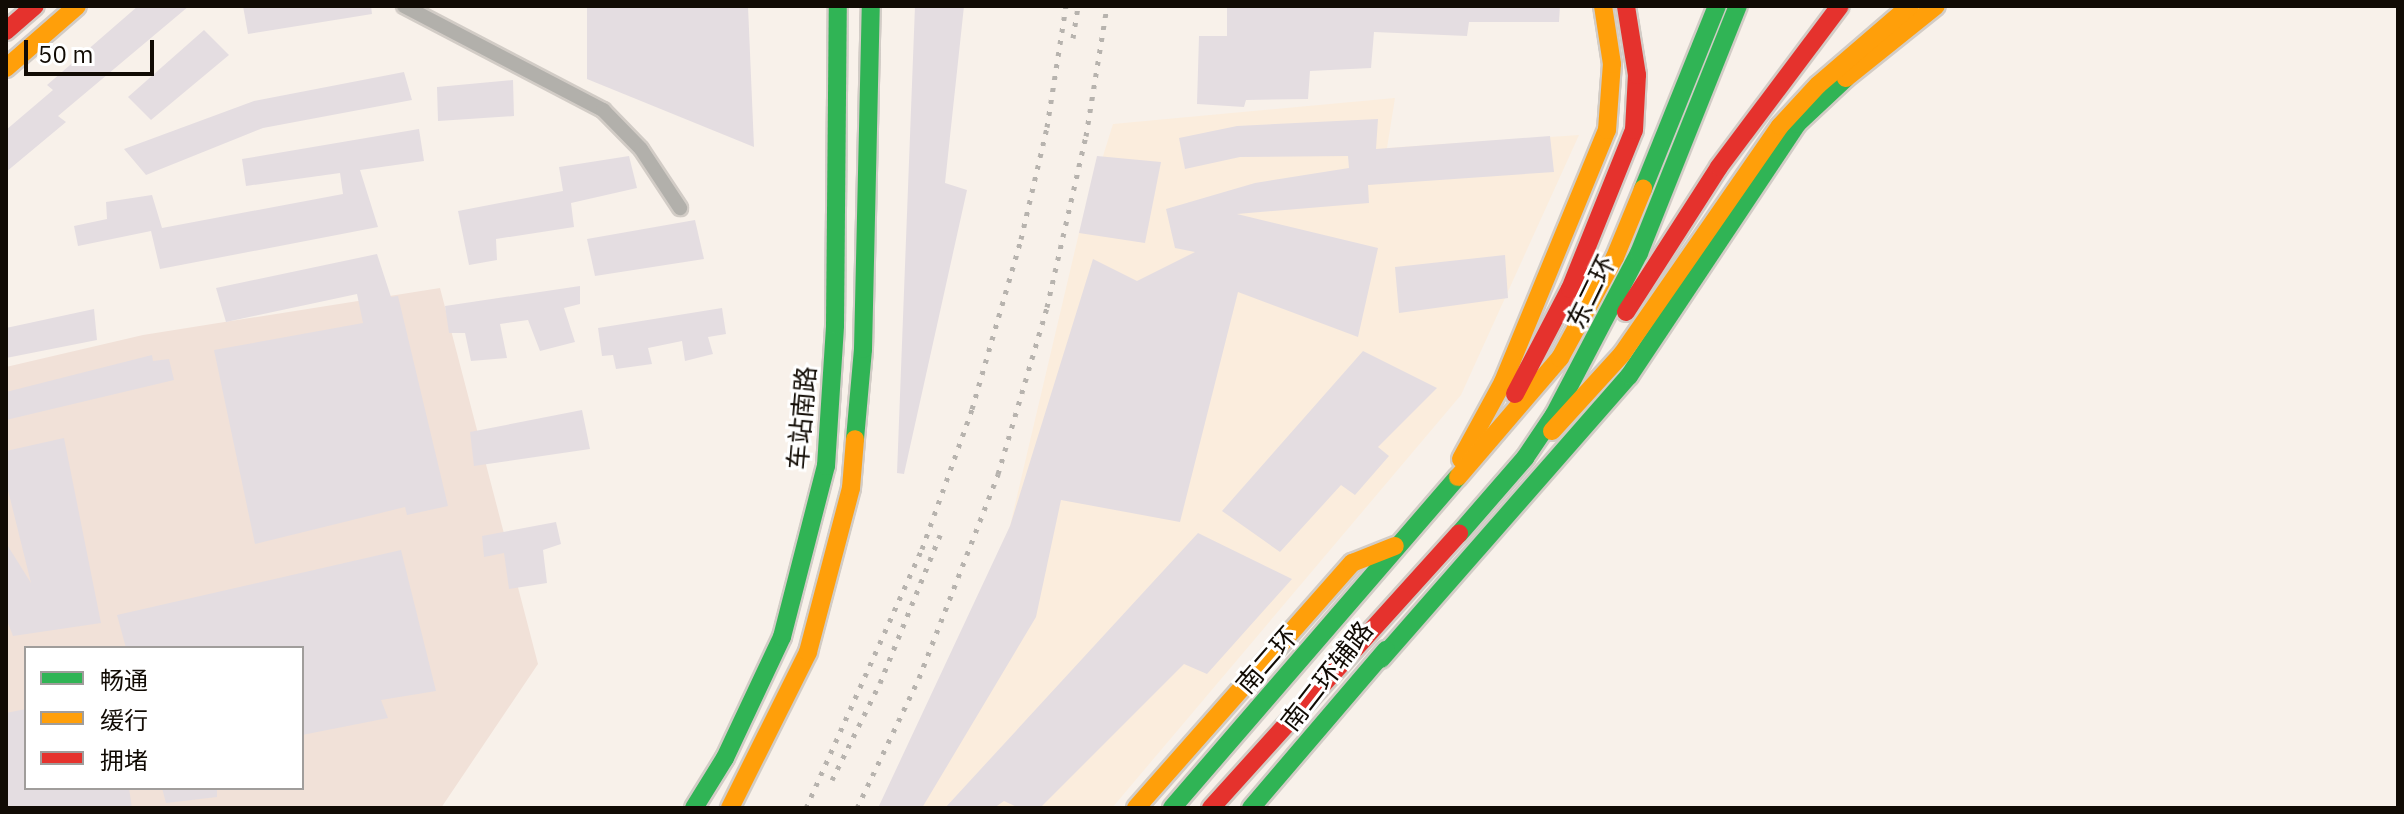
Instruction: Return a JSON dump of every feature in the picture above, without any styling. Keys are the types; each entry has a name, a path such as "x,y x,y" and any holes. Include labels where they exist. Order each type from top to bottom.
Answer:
{"main road":[{"path":"6,31 35,6"},
{"path":"6,68 77,6"},
{"name":"车站南路","path":"694,808 725,758 782,637 826,466 835,325 838,6"},
{"path":"730,808 808,652 851,488 863,349 871,6"},
{"path":"1434,504 1503,382 1607,130 1612,64 1603,6"},
{"path":"1491,441 1570,289 1634,130 1637,75 1626,6"},
{"name":"东二环","path":"1399,544 1560,358 1584,319 1631,220 1717,6"},
{"name":"东二环","path":"1430,567 1525,458 1579,373 1639,253 1738,6"},
{"path":"1579,373 1631,305 1744,131 1840,6"},
{"path":"1525,458 1622,354 1780,126 1818,85 1910,6"},
{"path":"1381,659 1629,376 1797,124 1819,99 1936,6"},
{"name":"南二环辅路","path":"1136,808 1352,563 1399,544"},
{"name":"南二环","path":"1172,808 1399,544"},
{"path":"1211,808 1430,567"},
{"name":"南二环辅路","path":"1251,808 1381,659 1430,567"}],"street":[{"path":"404,6 603,110 641,149 680,208"}],"shaded area":[{"path":"1395,98 1387,148 1579,135 1461,395 1112,808 886,808 1010,526 1079,233 1113,124"},
{"path":"440,288 538,664 441,808 6,808 6,367 143,335"}],"building":[{"path":"138,6 189,6 58,116 66,122 6,172 6,130 53,90 47,85"},
{"path":"243,6 371,6 372,14 248,34"},
{"path":"587,6 748,6 754,147 587,79"},
{"path":"915,6 964,6 945,183 967,190 904,474 897,473"},
{"path":"1227,6 1560,6 1559,22 1469,22 1467,36 1374,32 1371,68 1310,71 1308,99 1246,100 1244,107 1197,104 1199,36 1227,36"},
{"path":"204,30 229,55 151,120 128,97"},
{"path":"404,72 412,100 263,128 146,175 124,149 254,101"},
{"path":"513,80 514,116 438,121 437,87"},
{"path":"1378,119 1376,149 1550,136 1554,172 1368,185 1369,203 1237,214 1378,248 1358,337 1238,292 1180,522 1061,500 1036,617 922,808 878,808 1010,526 1093,259 1137,281 1195,252 1175,248 1166,209 1255,183 1349,168 1348,156 1240,157 1185,169 1179,138 1237,126"},
{"path":"419,129 424,161 360,170 378,227 160,269 151,231 78,246 74,226 107,219 106,202 152,195 162,228 343,194 340,173 246,186 242,159"},
{"path":"629,156 637,188 571,203 574,227 496,239 497,260 469,265 458,211 563,191 559,167"},
{"path":"1097,156 1161,162 1145,243 1079,233"},
{"path":"695,220 704,259 595,276 587,239"},
{"path":"377,254 391,297 398,296 448,506 407,515 405,507 255,544 214,350 363,323 357,294 226,322 216,288"},
{"path":"1505,255 1508,298 1399,313 1395,267"},
{"path":"580,286 580,304 564,308 575,342 540,351 528,320 500,324 507,358 471,361 465,333 449,333 445,306"},
{"path":"722,308 726,334 708,337 713,354 685,361 682,341 648,348 652,364 616,369 613,355 602,356 598,328"},
{"path":"94,309 97,340 6,358 6,328"},
{"path":"1363,351 1437,388 1378,447 1389,456 1355,495 1341,485 1280,552 1222,511"},
{"path":"152,355 153,361 169,359 174,380 6,420 6,392"},
{"path":"582,410 590,449 474,466 470,432"},
{"path":"64,438 101,623 13,636 6,618 6,543 31,583 6,482 6,451"},
{"path":"556,522 561,544 543,550 547,583 509,589 504,553 484,557 482,536"},
{"path":"1198,533 1292,579 1207,674 1184,664 1040,808 1019,808 1004,801 994,808 945,808"},
{"path":"401,550 436,691 381,700 388,718 304,735 304,646 125,646 117,615"},
{"path":"24,709 24,790 129,790 132,808 6,808 6,713"},
{"path":"163,790 217,790 217,797 166,803"}],"railway":[{"path":"806,808 922,549 972,409 1021,239 1047,127 1066,6"},
{"path":"1073,38 1078,6"},
{"path":"857,808 919,678 998,474 1047,307 1086,136 1107,6"},
{"path":"832,780 880,683 940,535"}],"traffic: fast":[{"path":"694,808 725,758 782,637 826,466 835,325 838,6"},
{"path":"855,439 863,349 871,6"},
{"path":"1643,189 1717,6"},
{"path":"1459,534 1525,458 1554,415 1639,253 1738,6"},
{"path":"1381,659 1629,376 1797,124 1846,78"},
{"path":"1172,808 1458,477"},
{"path":"1251,808 1386,650"}],"traffic: slow":[{"path":"6,68 77,6"},
{"path":"1461,459 1503,382 1607,130 1612,64 1603,6"},
{"path":"1552,431 1622,354 1780,126 1818,85 1910,6"},
{"path":"1846,78 1936,6"},
{"path":"1458,477 1560,358 1615,257 1643,189"},
{"path":"730,808 808,652 851,488 855,439"},
{"path":"1136,808 1352,563 1395,546"}],"traffic: jam":[{"path":"6,31 35,6"},
{"path":"1515,394 1570,289 1634,130 1637,75 1626,6"},
{"path":"1626,312 1719,167 1840,6"},
{"path":"1211,808 1459,534"}]}
